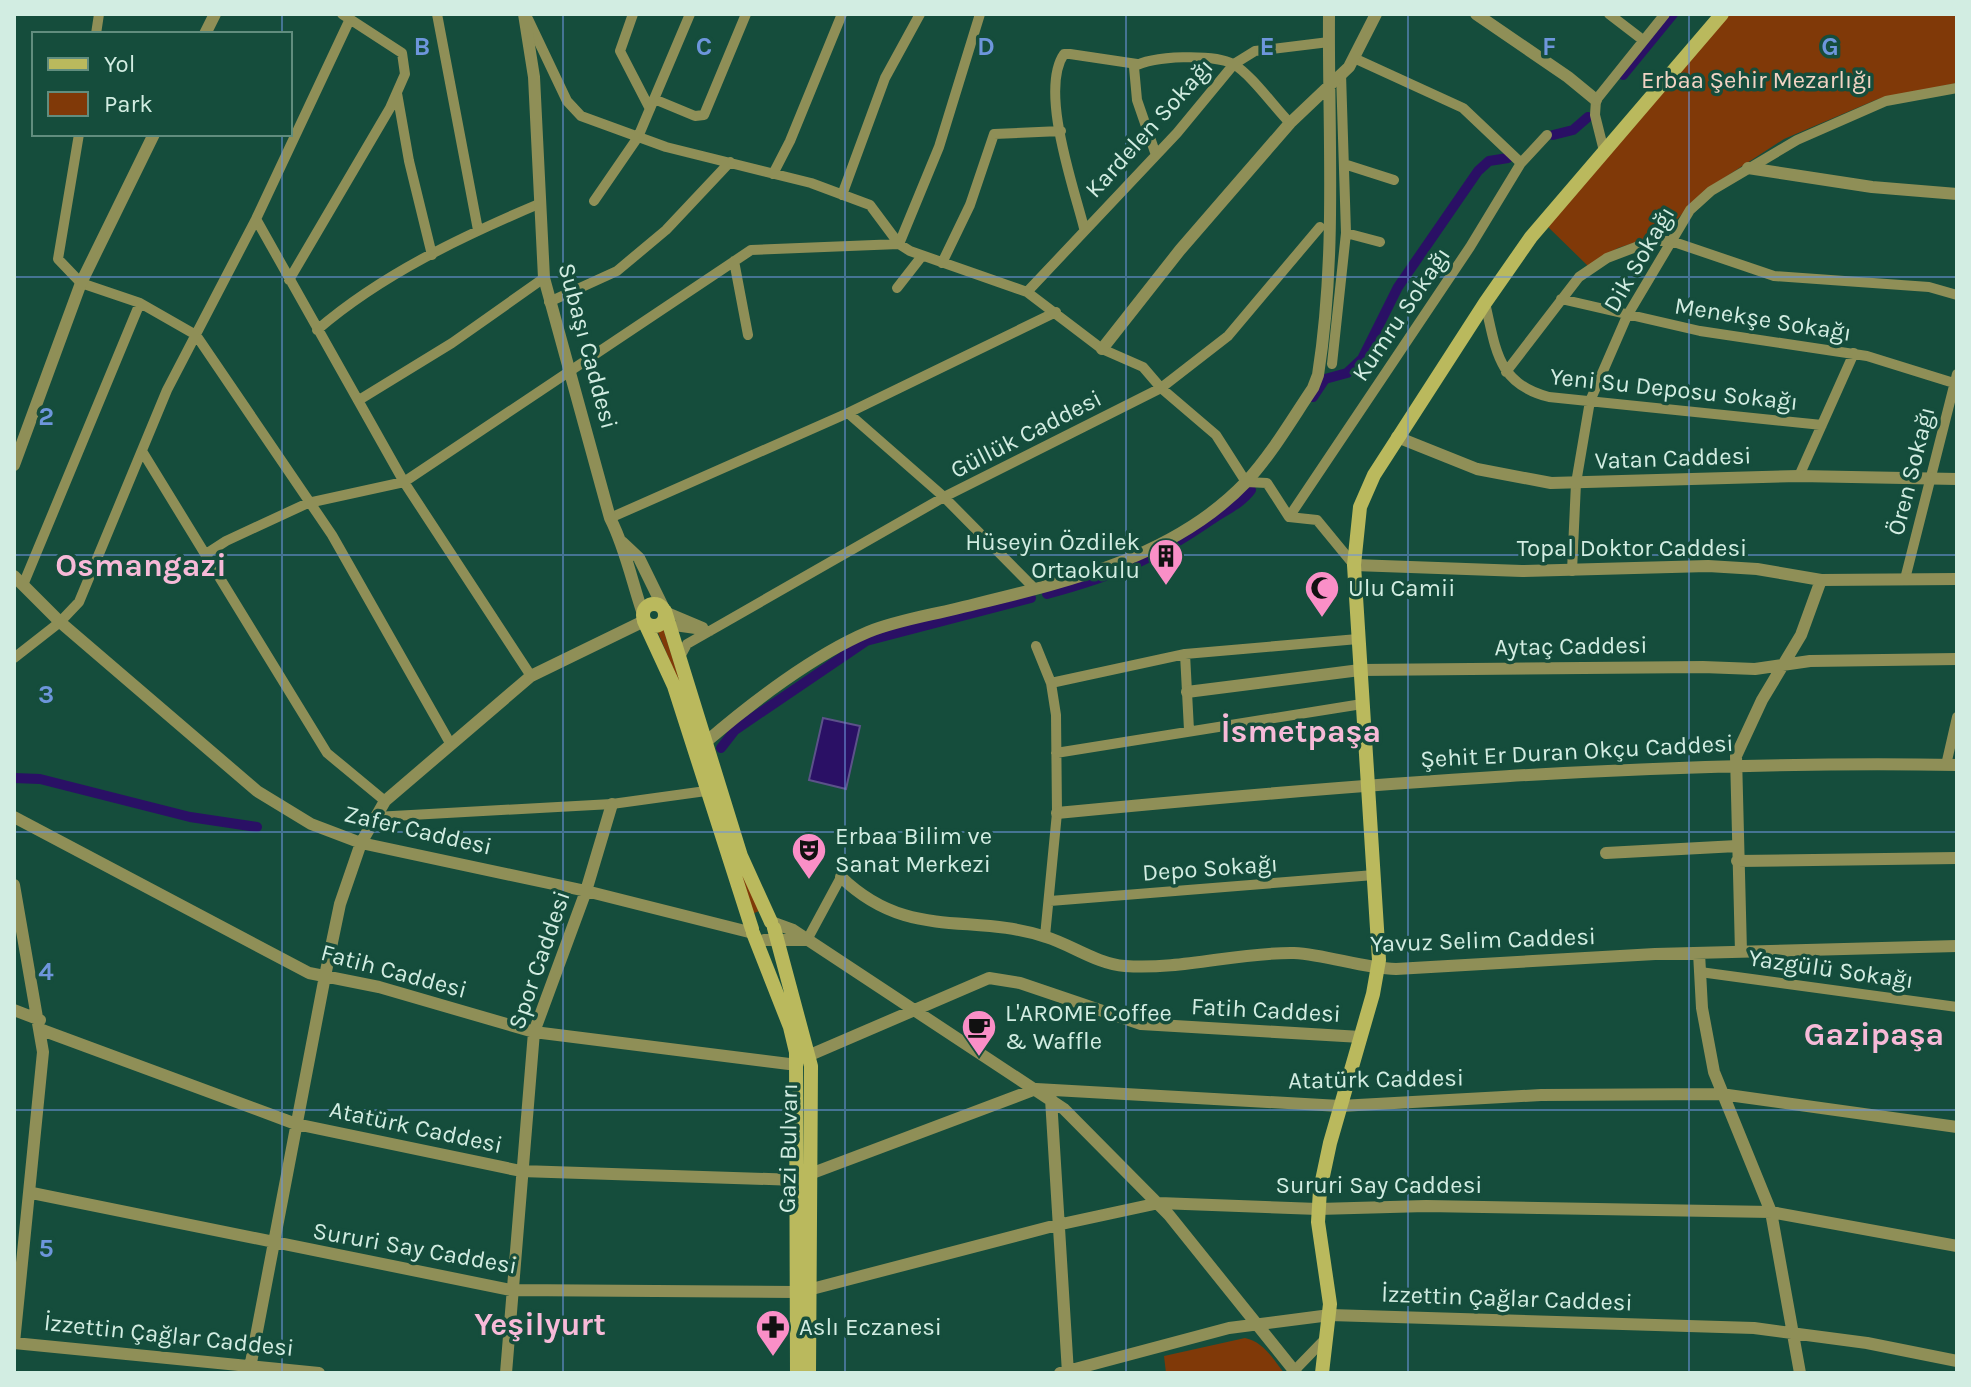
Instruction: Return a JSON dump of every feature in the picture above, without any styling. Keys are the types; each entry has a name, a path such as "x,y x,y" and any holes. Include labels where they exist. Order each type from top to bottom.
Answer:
{"main road":[{"path":"1322,1373 1330,1315 1318,1209 1340,1106 1378,968 1354,565 1360,507 1374,475 1397,437 1531,237 1722,14"},
{"path":"644,617 650,625 665,620"},
{"name":"Gazi Bulvarı","path":"644,617 669,672 706,791 765,932 783,963 810,1055 797,1373"},
{"name":"Gazi Bulvarı","path":"665,620 707,741 765,932 790,1027 797,1065 804,1177"},
{"name":"Gazi Bulvarı","path":"802,1291 809,1373"}],"street":[{"path":"206,32 215,14"},
{"path":"437,14 478,230"},
{"path":"524,14 567,101 581,116 638,137 773,174 870,205 899,244 922,256 1027,292 1102,349 1143,367 1161,388 1216,435 1246,482"},
{"name":"Subaşı Caddesi","path":"524,14 534,77 544,278 549,302 610,518 622,542 639,558 665,620"},
{"path":"633,14 620,51 652,104 695,116 704,115 746,14"},
{"path":"594,201 638,137 690,14"},
{"path":"773,174 790,141 842,14"},
{"path":"842,195 885,78 920,14"},
{"path":"899,244 939,147 980,14"},
{"path":"707,741 822,658 868,632 1035,589 1139,556 1182,530 1246,482 1313,388 1318,375 1330,267 1329,14"},
{"path":"1102,349 1180,250 1290,123 1356,59 1376,14"},
{"path":"1476,14 1596,100"},
{"path":"1609,14 1639,37"},
{"path":"1604,151 1595,115 1596,100 1665,14"},
{"path":"14,658 60,622 79,602 167,390 256,219 351,16 362,28 402,53 405,74 289,280"},
{"name":"Kardelen Sokağı","path":"1027,292 1156,155 1234,64 1255,51 1329,42"},
{"path":"1084,228 1061,131 1056,84 1064,54 1137,64 1189,58 1234,64 1290,123"},
{"path":"1356,59 1463,108 1521,163"},
{"path":"1137,64 1132,72 1133,81 1156,155"},
{"path":"1332,364 1346,233 1341,74"},
{"name":"Dik Sokağı","path":"1572,571 1576,483 1590,401 1627,316 1699,200 1797,140 1842,123 1872,106 1957,88"},
{"path":"397,91 409,161 432,255"},
{"path":"942,263 970,205 994,134 1061,131"},
{"name":"Kumru Sokağı","path":"1289,517 1470,247 1521,163 1547,135"},
{"path":"79,136 58,259 81,283 140,303 196,335 332,535 450,743"},
{"path":"14,465 81,283 153,136"},
{"path":"549,302 617,271 666,230 730,162"},
{"path":"1344,164 1394,180"},
{"path":"1748,168 1842,183 1957,194"},
{"path":"317,330 376,286 478,230 541,203"},
{"path":"256,219 404,482 531,676"},
{"name":"Güllük Caddesi","path":"680,657 687,644 944,497 1161,388 1228,336 1320,227"},
{"path":"1346,233 1380,242"},
{"path":"1506,372 1579,277 1607,258 1652,241 1671,241 1774,276 1929,287 1957,295"},
{"path":"206,554 226,541 308,503 404,482 751,250 899,244"},
{"path":"897,288 922,256"},
{"path":"734,261 748,335"},
{"path":"359,400 452,343 544,278"},
{"name":"Menekşe Sokağı","path":"1561,299 1627,316 1748,339 1854,353 1956,380"},
{"path":"18,580 140,303"},
{"path":"1485,303 1506,372"},
{"path":"610,518 848,413 1056,312"},
{"path":"1799,476 1854,353"},
{"name":"Yeni Su Deposu Sokağı","path":"1506,372 1526,390 1590,401 1822,425"},
{"name":"Ören Sokağı","path":"1905,579 1956,380"},
{"path":"848,413 944,497 1035,589"},
{"name":"Vatan Caddesi","path":"1397,437 1477,469 1522,480 1576,483 1799,476 1957,479"},
{"path":"142,451 327,753 385,801"},
{"path":"1246,482 1267,483 1289,517 1317,520 1354,565"},
{"name":"Subaşı Caddesi","path":"622,542 623,557 644,617"},
{"name":"Topal Doktor Caddesi","path":"1354,565 1572,571 1734,567 1821,580 1957,579"},
{"name":"Zafer Caddesi","path":"18,580 60,622 269,800 311,824 361,843 765,932"},
{"path":"1741,952 1735,765 1757,708 1805,626 1821,580"},
{"path":"250,1369 271,1243 340,904 361,843 385,801 531,676 644,617"},
{"path":"665,620 712,631"},
{"path":"665,620 712,631"},
{"path":"1051,683 1185,654 1358,639"},
{"path":"1036,646 1051,683 1056,715 1057,813 1045,936"},
{"path":"1185,654 1189,730"},
{"name":"Aytaç Caddesi","path":"1187,692 1360,670 1755,669 1828,661 1957,659"},
{"path":"1056,753 1362,704"},
{"path":"1952,765 1957,717"},
{"name":"Şehit Er Duran Okçu Caddesi","path":"1057,813 1366,784 1735,765 1952,765"},
{"path":"375,817 612,804 706,791"},
{"name":"Spor Caddesi","path":"506,1373 534,1032 586,891 612,804"},
{"name":"Fatih Caddesi","path":"14,817 297,968 379,987 534,1032 797,1065"},
{"path":"1606,853 1737,846"},
{"path":"1737,861 1957,858"},
{"name":"Depo Sokağı","path":"1050,901 1374,875"},
{"path":"783,963 807,940 841,877"},
{"name":"Yavuz Selim Caddesi","path":"841,877 868,900 916,919 1045,936 1110,963 1125,966 1207,963 1287,953 1378,968 1699,953 1957,946"},
{"path":"14,885 41,1025 32,1193 14,1343"},
{"path":"765,932 789,927 1051,1099 1159,1203 1295,1372 1327,1337"},
{"path":"765,932 807,940"},
{"path":"1699,953 1708,1043 1721,1094 1771,1212 1796,1336 1800,1373"},
{"name":"Yazgülü Sokağı","path":"1700,972 1957,1007"},
{"name":"Fatih Caddesi","path":"810,1055 917,1011 971,984 998,978 1141,1024 1361,1037"},
{"name":"Atatürk Caddesi","path":"14,1010 41,1025 296,1124 521,1171 804,1177 1036,1089 1340,1106 1555,1095 1721,1094 1957,1127"},
{"path":"1051,1099 1068,1373"},
{"name":"Sururi Say Caddesi","path":"32,1193 511,1290 802,1291 1057,1225 1159,1203 1318,1209 1426,1206 1771,1212 1957,1246"},
{"name":"İzzettin Çağlar Caddesi","path":"1060,1373 1255,1323 1330,1315 1717,1326 1867,1343 1957,1361"},
{"name":"İzzettin Çağlar Caddesi","path":"14,1343 250,1369 319,1373"}],"green space":[{"name":"Erbaa Şehir Mezarlığı","path":"1729,14 1957,14 1957,83 1878,99 1784,139 1704,191 1664,233 1618,248 1588,266 1546,225"},
{"path":"663,628 737,861 759,911 752,914 676,676 657,630"},
{"path":"1245,1338 1263,1347 1284,1373 1166,1373 1164,1356"}],"shaded area":[{"path":"823,718 860,726 846,789 809,780"}],"waterway":[{"path":"1623,75 1673,14"},
{"path":"1553,135 1573,130 1588,117"},
{"path":"1313,397 1325,379 1347,373 1362,359 1398,287 1478,171 1489,161 1508,158"},
{"path":"1047,594 1113,573 1151,556 1190,534 1243,499 1251,490"},
{"path":"721,748 735,730 866,641 1031,598"},
{"path":"14,778 40,779 190,817 257,827"}],"place":[{"name":"Hüseyin Özdilek Ortaokulu","path":"1166,587"},
{"name":"Ulu Camii","path":"1322,619"},
{"name":"Erbaa Bilim ve Sanat Merkezi","path":"809,881"},
{"name":"L'AROME Coffee & Waffle","path":"979,1058"},
{"name":"Aslı Eczanesi","path":"773,1358"}],"district":[{"name":"Osmangazi","path":"141,565"},
{"name":"İsmetpaşa","path":"1301,731"},
{"name":"Gazipaşa","path":"1874,1034"},
{"name":"Yeşilyurt","path":"540,1324"}]}
